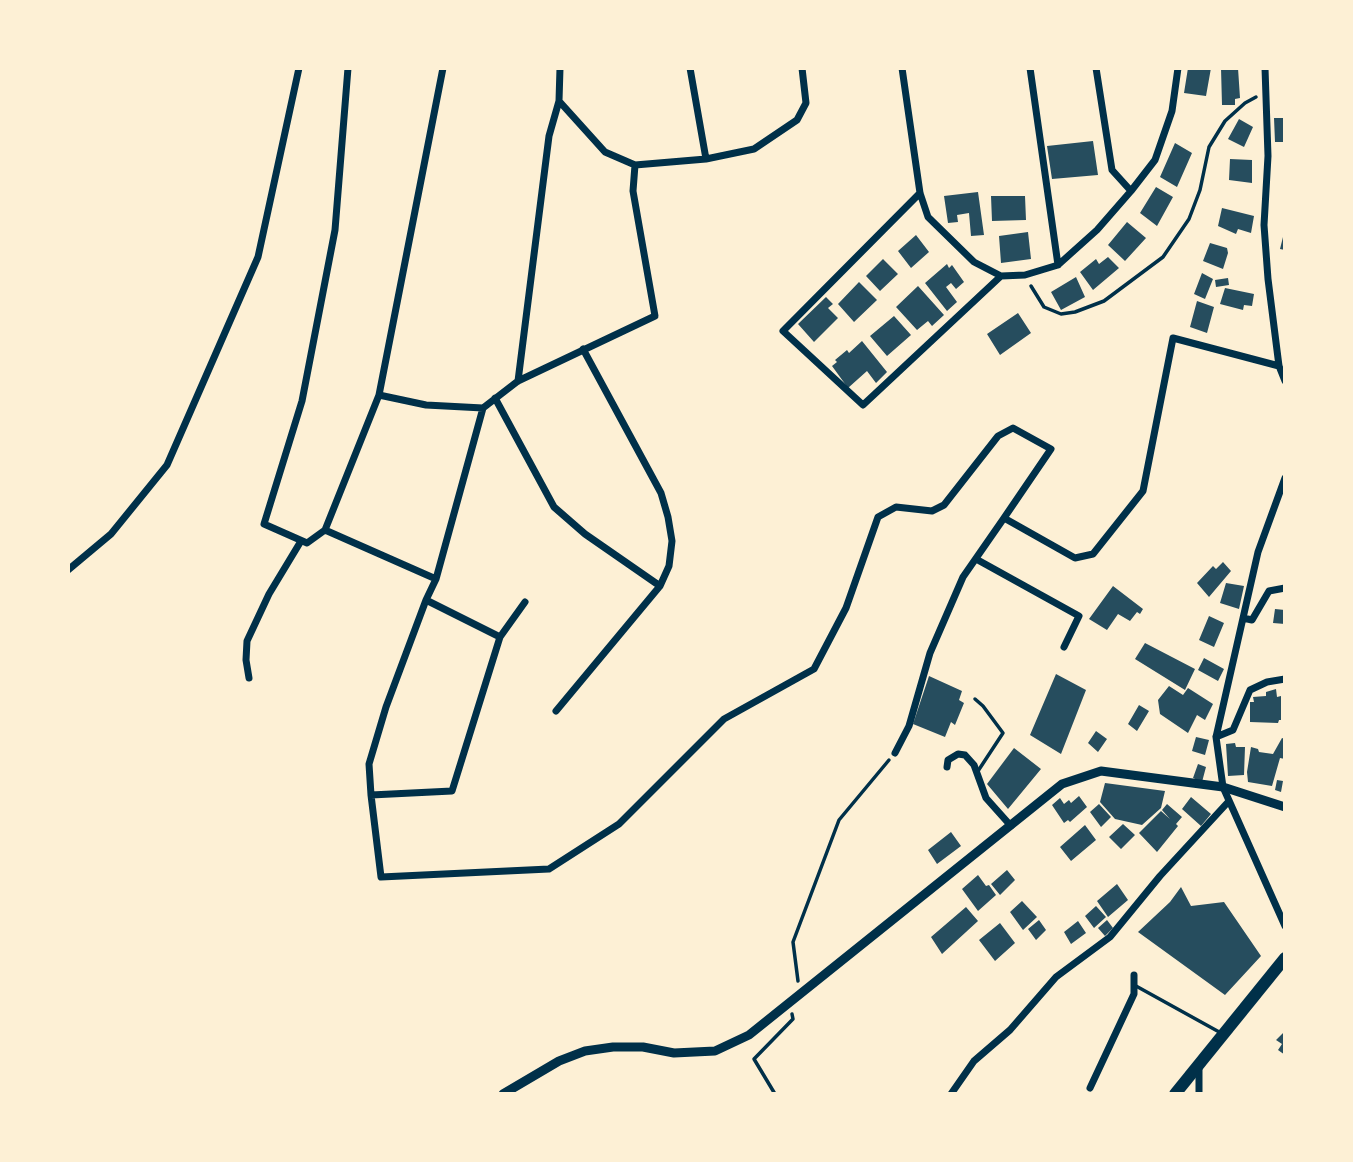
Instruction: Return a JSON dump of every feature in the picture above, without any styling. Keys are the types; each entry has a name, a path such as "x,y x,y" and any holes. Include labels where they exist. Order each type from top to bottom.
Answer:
{"main road":[{"path":"1175,1094 1285,958"}],"street":[{"path":"68,570 110,534 167,465 258,257 299,68"},
{"path":"348,68 335,230 302,401 264,524 307,543 326,530 379,395 443,68"},
{"path":"518,381 549,136 559,101 559,68"},
{"path":"690,68 706,159"},
{"path":"559,101 605,152 635,165 706,159 754,149 797,120 806,103 802,68"},
{"path":"902,68 920,192 928,217 974,262 1001,276 1025,275 1058,265 1097,230 1131,191 1154,160 1172,111 1178,68"},
{"path":"1030,68 1058,265"},
{"path":"1096,68 1112,170 1131,191"},
{"path":"1265,68 1269,156 1264,225 1279,366 1285,381"},
{"path":"635,165 634,191 655,316 518,381 483,408 436,579 386,708 369,764 381,877 549,869 619,824 724,719 814,669 846,608 878,517 896,507 932,511 944,505 998,436 1013,428 1051,449 963,577 930,653 909,726 895,753"},
{"path":"920,192 783,331 863,405 1001,276"},
{"path":"1004,518 1075,558 1093,554 1143,491 1173,338 1279,366"},
{"path":"556,711 660,586 669,566 672,541 661,493 583,349"},
{"path":"379,395 426,405 483,408"},
{"path":"495,398 554,507 585,534 660,586"},
{"path":"1285,478 1258,552 1216,737 1223,788 1285,926"},
{"path":"326,530 436,579"},
{"path":"249,678 247,641 269,594 301,541"},
{"path":"976,559 1079,616 1065,647"},
{"path":"1243,618 1252,620 1269,591 1285,588"},
{"path":"426,600 500,637"},
{"path":"371,795 452,792 500,637 525,602"},
{"path":"1216,737 1233,730 1250,690 1268,682 1285,679"},
{"path":"947,767 948,760 958,754 965,755 974,765 986,798 1011,826"},
{"path":"503,1094 559,1061 585,1051 643,1047 674,1053 715,1051 748,1035 1062,785 1101,771 1223,788 1285,807"},
{"path":"951,1094 974,1061 1010,1030 1056,977 1110,937 1160,876 1229,801"},
{"path":"1090,1088 1135,995 1134,975"},
{"path":"1199,1065 1199,1094"}],"lane":[{"path":"975,699 1003,733 977,773"},
{"path":"1134,985 1223,1035"}],"path":[{"path":"1025,275 1044,307 1061,314 1075,312 1104,301 1163,257 1189,219 1200,190 1209,147 1225,121 1245,103 1266,92"},
{"path":"800,994 793,942 839,820 895,753"},
{"path":"775,1094 754,1059 793,1019 790,1002"}],"building":[{"path":"1188,68 1211,68 1206,96 1184,93"},
{"path":"1221,68 1238,68 1240,98 1235,99 1235,105 1222,105"},
{"path":"1274,118 1285,118 1285,142 1275,142"},
{"path":"1239,119 1253,127 1244,147 1228,139"},
{"path":"1093,141 1098,175 1052,179 1047,146"},
{"path":"1175,143 1192,153 1177,187 1160,177"},
{"path":"1230,159 1252,160 1252,183 1229,180"},
{"path":"1156,187 1173,197 1157,226 1140,213"},
{"path":"978,192 984,235 971,236 969,213 957,215 958,222 948,223 944,196"},
{"path":"991,196 1025,196 1026,220 992,221"},
{"path":"1222,208 1254,216 1251,233 1238,229 1236,234 1218,226"},
{"path":"1127,222 1146,238 1125,261 1108,245"},
{"path":"1028,232 1031,259 1001,263 999,236"},
{"path":"1285,233 1285,250 1280,249"},
{"path":"916,235 929,252 911,268 898,251"},
{"path":"1210,243 1227,248 1223,269 1203,261"},
{"path":"1108,257 1119,268 1093,290 1080,272 1096,259 1099,264"},
{"path":"883,259 898,274 880,291 866,276"},
{"path":"947,264 949,268 952,265 964,282 956,289 951,283 946,287 957,302 947,311 925,283"},
{"path":"1202,273 1213,279 1205,299 1194,294"},
{"path":"1076,277 1085,297 1061,310 1051,292"},
{"path":"1228,278 1229,285 1216,287 1215,280"},
{"path":"859,282 877,300 854,322 838,304"},
{"path":"918,286 944,315 932,326 928,321 917,330 896,307"},
{"path":"1225,288 1254,294 1252,306 1244,305 1243,310 1220,304"},
{"path":"826,297 833,304 828,308 838,318 814,342 798,324"},
{"path":"1197,301 1214,307 1207,333 1190,327"},
{"path":"1018,313 1031,333 1000,355 987,334"},
{"path":"894,316 911,335 887,356 870,336"},
{"path":"862,341 887,372 876,383 867,371 848,388 832,366 847,350 849,353"},
{"path":"1223,562 1231,571 1209,597 1197,583 1213,566 1216,569"},
{"path":"1226,583 1244,586 1239,609 1220,603"},
{"path":"1113,586 1143,609 1130,621 1118,614 1107,630 1089,619"},
{"path":"1275,609 1285,610 1285,624 1273,623"},
{"path":"1209,616 1224,623 1214,647 1199,640"},
{"path":"1145,643 1195,669 1185,690 1135,659"},
{"path":"1204,658 1224,669 1218,681 1198,670"},
{"path":"1056,674 1086,690 1061,754 1030,735"},
{"path":"929,676 962,691 959,700 964,703 955,725 951,722 945,737 913,724"},
{"path":"1169,686 1183,695 1188,688 1213,704 1205,720 1197,715 1188,733 1160,714 1158,700"},
{"path":"1276,689 1277,697 1281,696 1281,720 1278,723 1250,722 1250,702 1254,702 1253,697 1266,696 1266,692"},
{"path":"1139,705 1149,711 1137,731 1128,724"},
{"path":"1096,731 1107,739 1098,752 1088,743"},
{"path":"1196,737 1209,740 1205,755 1192,751"},
{"path":"1282,738 1285,739 1285,759 1280,758 1272,786 1248,782 1251,747 1259,752 1273,754"},
{"path":"1235,743 1236,747 1245,747 1244,775 1228,776 1226,744"},
{"path":"1014,748 1041,769 1008,809 987,784"},
{"path":"1198,764 1206,767 1202,782 1193,778"},
{"path":"1277,780 1283,781 1281,792 1275,790"},
{"path":"1105,783 1165,791 1161,808 1142,825 1115,819 1100,802"},
{"path":"1079,796 1087,807 1070,822 1068,820 1064,823 1052,805 1060,798 1064,804 1069,800 1071,803"},
{"path":"1191,797 1211,814 1201,826 1182,809"},
{"path":"1099,804 1111,817 1101,827 1090,812"},
{"path":"1167,804 1182,817 1157,852 1139,833 1161,811 1170,819 1162,810"},
{"path":"1123,824 1135,835 1121,849 1109,837"},
{"path":"1085,825 1096,840 1071,861 1060,847"},
{"path":"951,832 961,846 937,864 928,850"},
{"path":"1007,870 1015,880 1000,895 991,884"},
{"path":"978,875 996,895 978,911 962,889"},
{"path":"1117,884 1128,900 1108,917 1097,901"},
{"path":"1181,887 1191,906 1224,902 1261,956 1225,995 1138,932 1170,902"},
{"path":"1022,901 1037,917 1023,930 1010,912"},
{"path":"1096,906 1106,917 1094,928 1085,916"},
{"path":"966,907 978,921 942,954 931,937"},
{"path":"1039,920 1046,930 1036,940 1028,929"},
{"path":"1107,920 1113,928 1105,936 1098,928"},
{"path":"1078,921 1086,933 1071,944 1064,932"},
{"path":"1000,923 1015,943 995,961 979,940"},
{"path":"1285,1031 1285,1055 1278,1050 1282,1044 1276,1040"}]}
